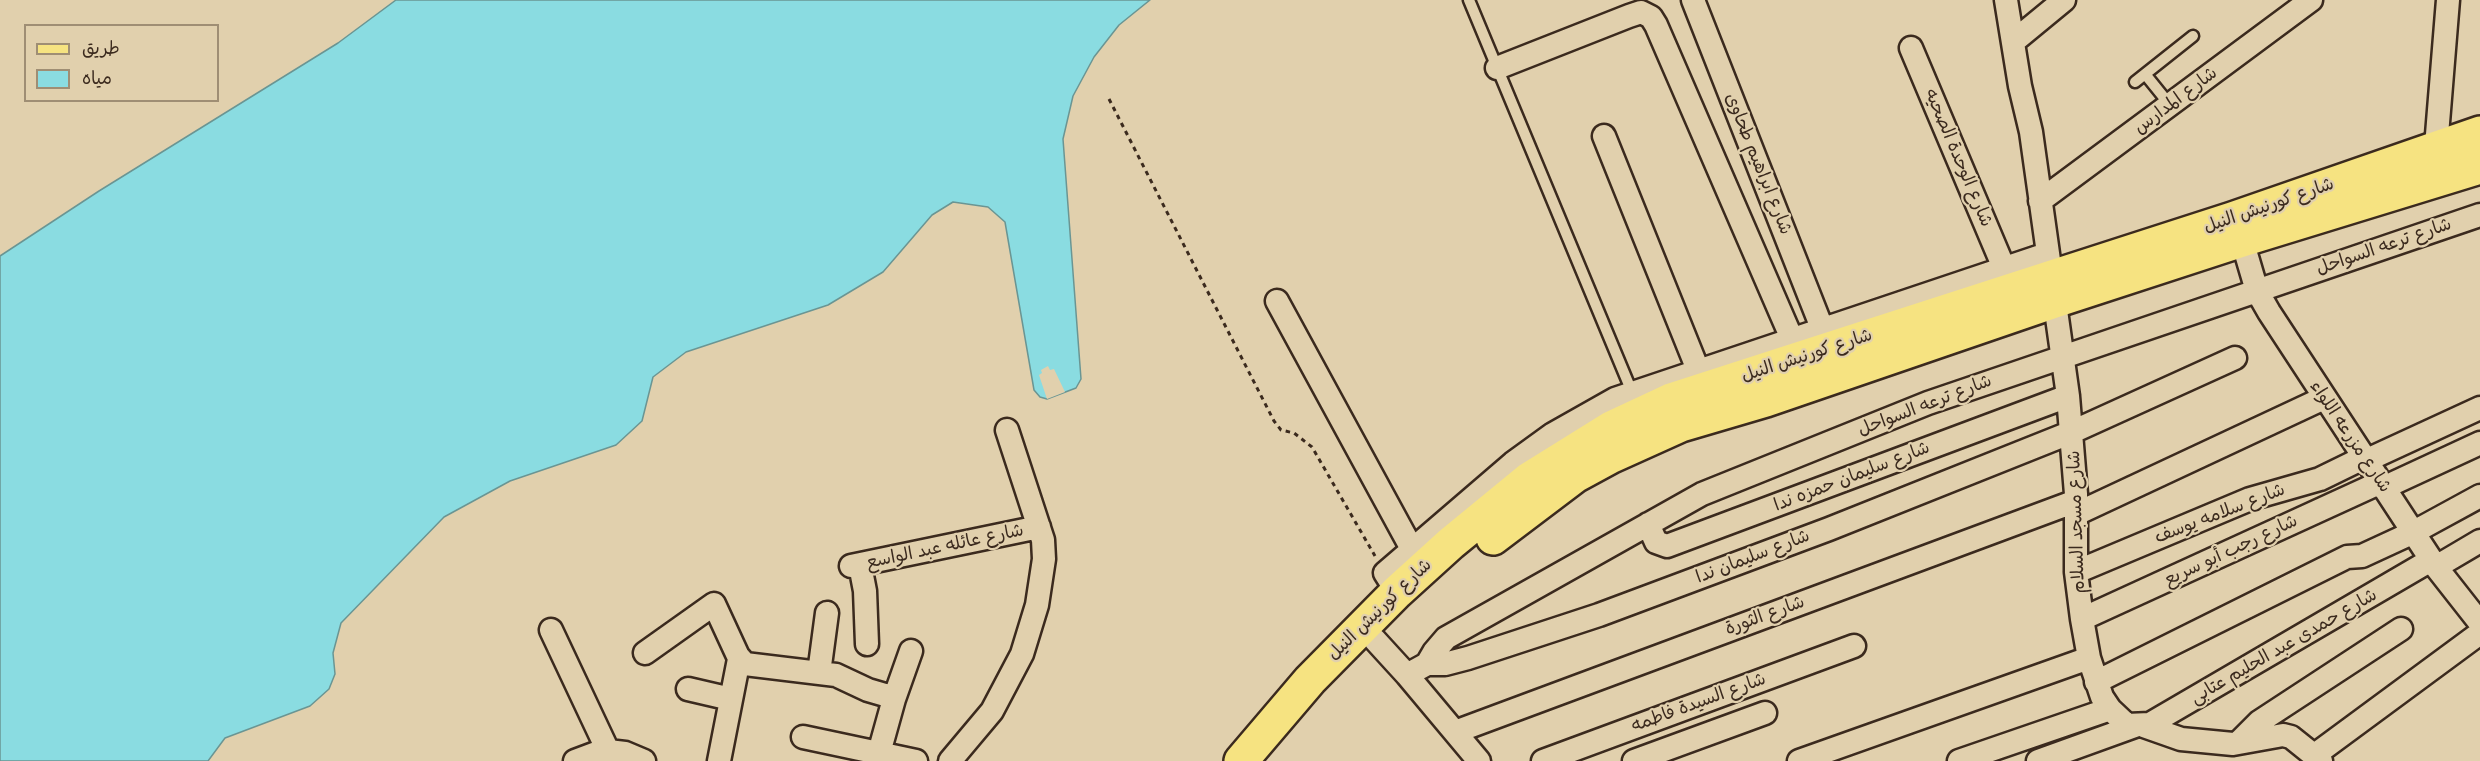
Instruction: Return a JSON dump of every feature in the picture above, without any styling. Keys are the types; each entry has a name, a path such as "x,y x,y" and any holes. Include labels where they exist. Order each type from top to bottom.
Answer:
{"main road":[{"name":"شارع كورنيش النيل","path":"1265,761 1375,640 1412,604 1536,489 1611,428 1671,400 2232,219 2480,133"},
{"name":"شارع كورنيش النيل","path":"2052,277 2242,240 2480,167"},
{"name":"شارع كورنيش النيل","path":"1241,761 1391,582 1536,489"}],"street":[{"name":"شارع ابراهيم طحاوى","path":"1693,0 1822,328"},
{"name":"شارع مسجد السلام","path":"2006,0 2031,132 2068,396 2076,508 2076,572 2082,619 2096,682 2110,710"},
{"path":"2013,42 2064,0"},
{"name":"شارع المدارس","path":"2040,201 2311,0"},
{"path":"2436,147 2448,0"},
{"path":"1497,68 1641,12 1651,17 1792,339"},
{"name":"شارع الوحدة الصحيه","path":"1911,48 2004,268"},
{"path":"1604,136 1698,370"},
{"name":"شارع ترعه السواحل","path":"1417,669 1446,638 1702,494 1896,416 2062,356 2480,215"},
{"name":"شارع مزرعه اللواء","path":"2242,240 2257,291 2381,485 2434,563 2480,623"},
{"path":"1391,582 1412,549 1513,463 1594,410 1632,392 2004,268 2052,277"},
{"path":"1277,301 1412,549"},
{"name":"شارع سليمان ندا","path":"1417,669 1468,658 1599,615 1830,528 2072,432 2235,358"},
{"name":"شارع سليمان حمزه ندا","path":"1648,524 1656,542 1667,546 2068,396"},
{"name":"شارع الثورة","path":"1455,732 2076,508 2324,398"},
{"name":"شارع سلامه يوسف","path":"2076,572 2250,499 2320,479 2480,408"},
{"path":"953,758 992,711 1022,654 1037,605 1044,560 1043,540 1007,430"},
{"name":"شارع رجب أبو سريع","path":"2082,619 2480,442"},
{"path":"2096,682 2347,557 2362,556 2414,532 2480,496"},
{"name":"شارع عائله عبد الواسع","path":"867,644 866,600 855,566 1039,527"},
{"name":"شارع حمدى عبد الحليم عتابى","path":"2037,761 2139,726 2201,696 2434,563 2480,541"},
{"path":"645,653 714,604 739,659 749,665 836,675 894,699"},
{"path":"819,673 827,613"},
{"path":"2239,742 2259,722 2401,629"},
{"path":"551,630 618,756"},
{"path":"1959,761 2110,710 2127,725 2139,726 2181,739 2239,742 2283,735 2291,737 2319,758 2480,633"},
{"path":"1375,640 1417,669 1455,732 1479,761"},
{"name":"شارع السيدة فاطمه","path":"1543,761 1854,645"},
{"path":"879,753 894,699 911,651"},
{"path":"1799,761 2089,658"},
{"path":"719,761 739,659"},
{"path":"688,689 731,699"},
{"path":"1634,761 1765,713"},
{"path":"803,737 916,761"},
{"path":"575,761 599,752 618,756"}],"lane":[{"path":"1469,0 1632,392"},
{"path":"2134,82 2193,36"},
{"path":"2145,74 2170,105"}],"path":[{"path":"1109,99 1274,420 1281,430 1294,433 1312,447 1391,582"}],"water":[{"path":"396,0 1150,0 1119,25 1094,57 1073,96 1063,139 1081,379 1076,388 1047,399 1040,397 1034,390 1005,222 988,207 953,202 932,215 883,272 828,305 686,352 653,377 642,421 616,445 510,481 444,517 341,623 333,653 335,674 329,689 310,706 225,738 208,761 0,761 0,256 99,191 338,43"}],"pier":[{"path":"1048,366 1050,370 1054,369 1065,392 1047,399 1039,375 1042,373 1041,370"}]}
